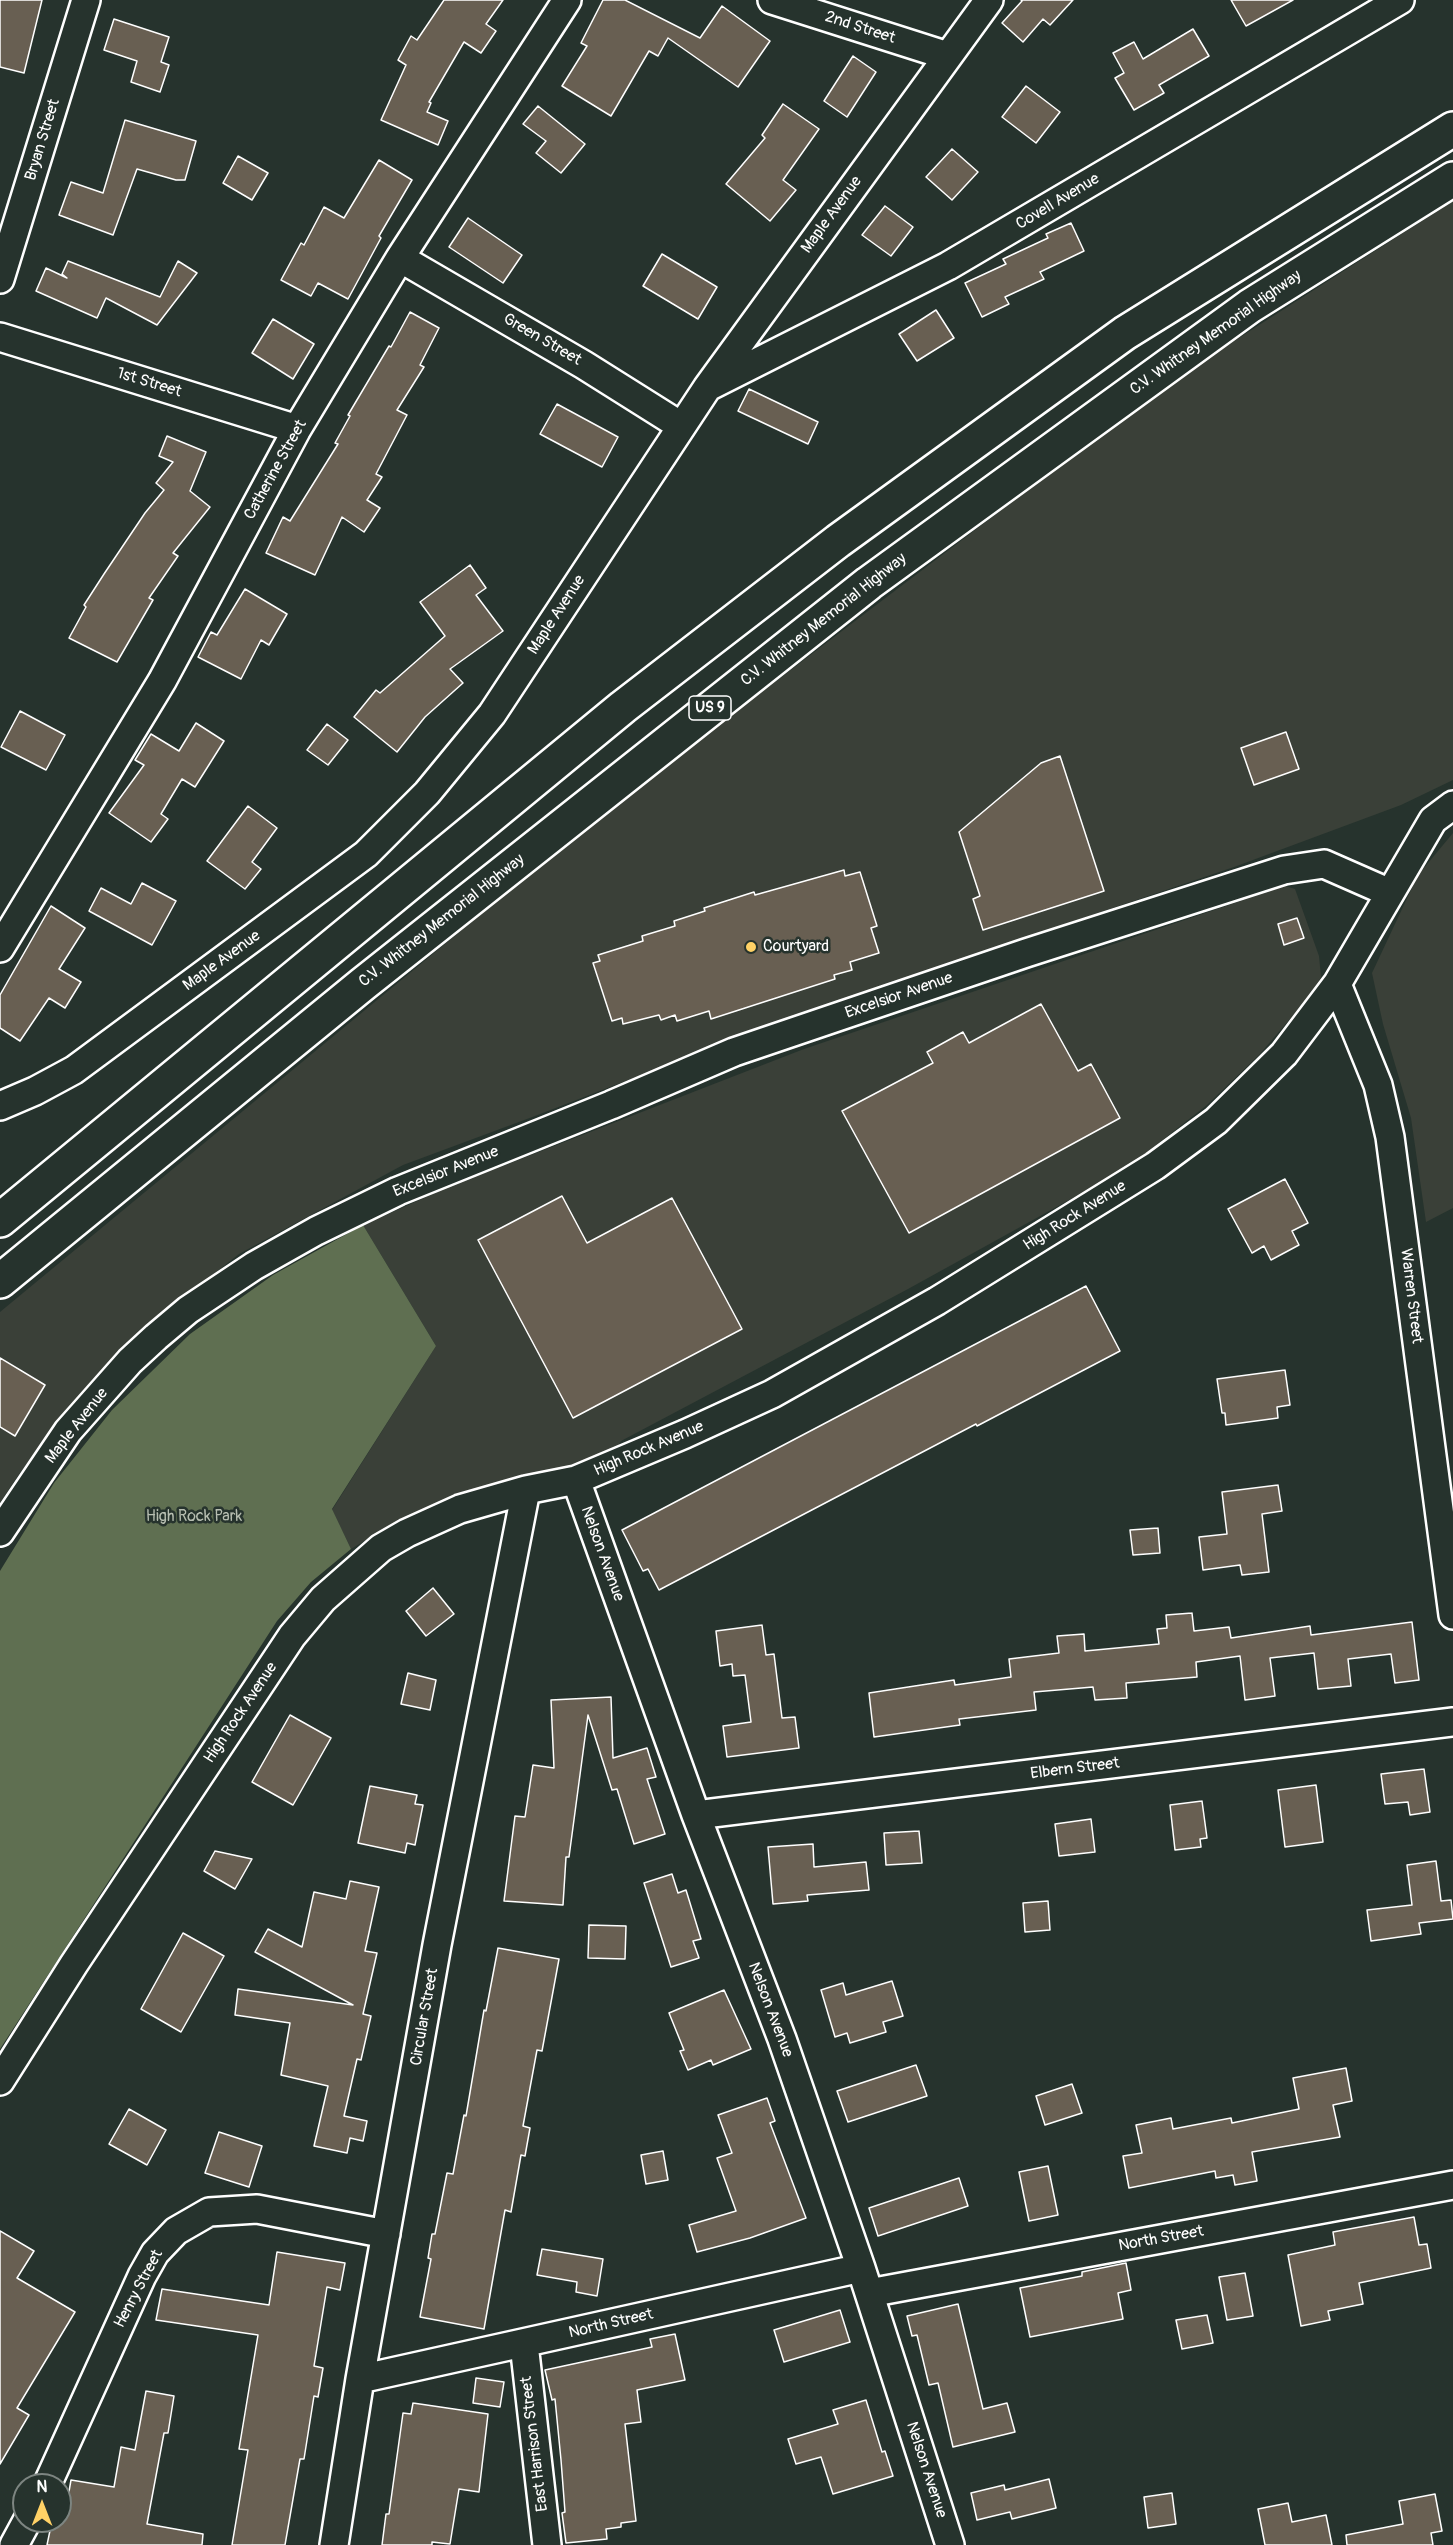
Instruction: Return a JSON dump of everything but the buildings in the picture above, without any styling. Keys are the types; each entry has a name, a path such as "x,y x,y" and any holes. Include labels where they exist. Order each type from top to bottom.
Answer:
{"highway":[{"path":"0,1220 614,715 838,541 1125,333 1453,129"},
{"name":"C.V. Whitney Memorial Highway","path":"0,1281 363,984 869,583 1250,306 1453,179"}],"street":[{"name":"Bryan Street","path":"0,279 86,0"},
{"name":"Catherine Street","path":"0,948 162,681 297,429 400,258 567,0"},
{"name":"2nd Street","path":"772,0 948,56"},
{"name":"Maple Avenue","path":"0,1106 35,1091 74,1070 366,854 427,793 492,714 707,388 989,0"},
{"name":"Covell Avenue","path":"707,388 948,266 1400,0"},
{"name":"Green Street","path":"400,258 584,364 681,426"},
{"name":"1st Street","path":"0,337 297,429"},
{"path":"1390,893 1433,820 1453,805"},
{"name":"Excelsior Avenue","path":"316,1231 398,1191 611,1105 734,1052 1026,953 1284,870 1324,864 1390,893"},
{"name":"High Rock Avenue","path":"0,2081 292,1636 323,1599 381,1548 407,1533 460,1509 526,1490 576,1480 772,1394 937,1301 1155,1167 1216,1121 1284,1054 1337,984 1390,893"},
{"name":"Warren Street","path":"1337,984 1377,1085 1390,1137 1448,1537 1453,1615"},
{"name":"Maple Avenue","path":"0,1532 68,1431 130,1361 188,1310 219,1288 316,1231"},
{"name":"Nelson Avenue","path":"576,1480 696,1815 782,2038 861,2268 950,2545"},
{"name":"Circular Street","path":"334,2545 360,2379 437,1944 526,1490"},
{"name":"Elbern Street","path":"696,1815 1453,1722"},
{"name":"North Street","path":"869,2293 1453,2185"},
{"name":"Henry Street","path":"52,2473 142,2276 155,2253 176,2231 209,2212 257,2209 386,2234"},
{"name":"North Street","path":"360,2379 861,2268"},
{"name":"East Harrison Street","path":"524,2344 547,2545"}],"shaded area":[{"path":"1453,201 1453,780 1401,805 1234,867 799,1014 403,1165 239,1254 129,1341 67,1408 0,1503 0,1312 614,804 1170,382"},
{"path":"1453,833 1453,1208 1426,1222 1411,1118 1383,1024 1372,973 1418,875"},
{"path":"1285,886 1295,889 1319,956 1321,977 1315,990 1259,1055 1207,1105 1127,1168 908,1289 621,1441 615,1451 600,1459 477,1489 401,1519 351,1549 332,1510 436,1346 363,1225 451,1186 804,1049"}],"green space":[{"name":"High Rock Park","path":"363,1225 436,1346 332,1509 351,1549 311,1582 277,1621 0,2049 0,1571 54,1483 112,1410 190,1334 273,1275"}],"place":[{"name":"Courtyard","path":"751,947"}]}
